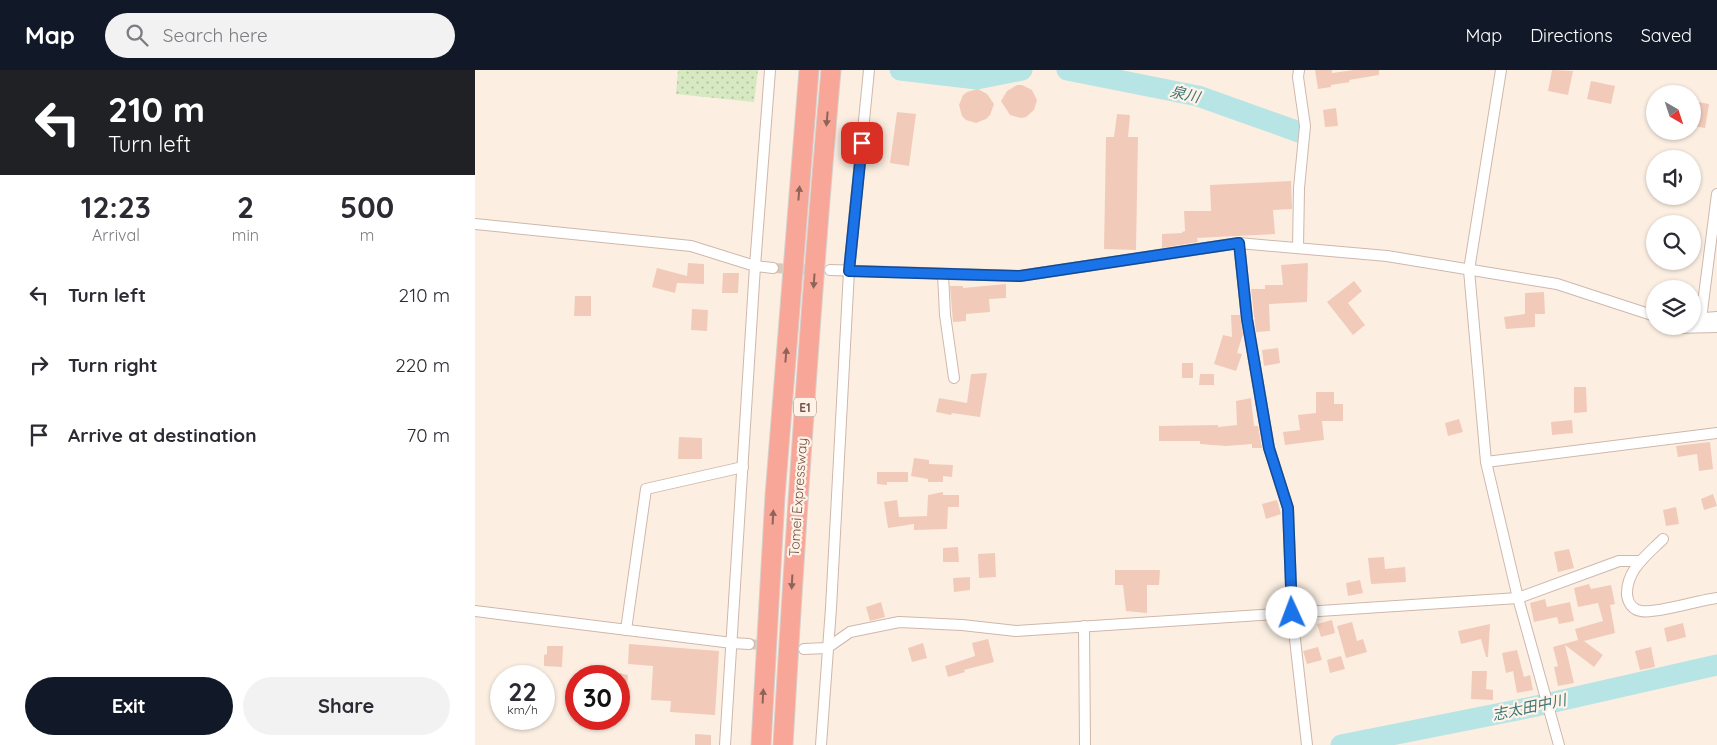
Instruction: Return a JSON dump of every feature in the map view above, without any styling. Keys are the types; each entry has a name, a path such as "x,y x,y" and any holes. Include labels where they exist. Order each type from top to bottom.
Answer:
{"highway":[{"name":"Tomei Expressway","path":"761,745 775,496 809,70"},
{"name":"Tomei Expressway","path":"783,745 793,567 814,270 831,70"}],"street":[{"path":"725,745 755,266 770,70"},
{"path":"821,745 831,608 849,271 869,70"},
{"path":"1298,248 1299,188 1305,126 1298,77 1299,70"},
{"path":"1501,70 1469,270 1486,462 1518,598 1559,745"},
{"path":"1701,294 1717,194"},
{"path":"475,224 691,246 755,266 773,268"},
{"path":"831,270 1020,276 1239,243 1387,256 1557,284 1646,313"},
{"path":"1239,243 1247,319 1269,448 1288,508 1292,613 1307,744"},
{"path":"943,274 945,315 954,378"},
{"path":"1701,319 1717,317"},
{"path":"1701,327 1717,327"},
{"path":"1486,462 1717,433"},
{"path":"626,630 646,489 743,467"},
{"path":"1663,539 1632,572 1627,588 1628,600 1633,608 1642,612 1653,611 1717,598"},
{"path":"804,649 827,648 850,632 899,622 963,625 1016,631 1518,598 1619,561 1641,561"},
{"path":"475,612 749,644"},
{"path":"1084,626 1085,745"}],"green space":[{"path":"678,70 758,70 754,102 676,94"}],"building":[{"path":"1315,70 1332,70 1332,73 1354,70 1379,70 1379,75 1349,80 1350,82 1318,89"},
{"path":"1552,70 1573,71 1568,95 1548,91"},
{"path":"1591,81 1615,86 1611,104 1587,99"},
{"path":"1017,85 1022,85 1032,90 1037,100 1034,110 1026,117 1021,118 1010,115 1001,101 1007,91"},
{"path":"978,89 987,94 994,104 990,115 976,123 966,120 962,116 959,105 963,95"},
{"path":"1701,102 1709,104 1705,128 1701,127"},
{"path":"1336,108 1338,126 1325,127 1323,110"},
{"path":"897,112 916,114 909,166 890,163"},
{"path":"1117,114 1130,115 1128,137 1138,137 1136,250 1104,249 1106,137 1114,137"},
{"path":"1291,181 1292,209 1273,210 1275,234 1197,238 1198,242 1162,248 1162,234 1182,233 1185,231 1184,211 1211,211 1210,185"},
{"path":"688,263 704,264 704,284 677,283 675,293 652,287 657,268 687,276"},
{"path":"1308,263 1307,302 1269,304 1270,331 1256,332 1251,289 1265,289 1265,285 1283,285 1281,265"},
{"path":"723,273 739,273 738,293 722,293"},
{"path":"1354,281 1362,291 1348,303 1365,325 1353,335 1327,302"},
{"path":"1006,284 1006,298 989,299 990,312 966,314 966,321 953,322 950,286 963,286 963,288"},
{"path":"1544,292 1545,314 1535,314 1535,327 1506,329 1504,317 1525,314 1525,293"},
{"path":"575,296 591,296 591,316 574,316"},
{"path":"692,309 708,310 707,331 691,330"},
{"path":"1231,315 1240,315 1243,334 1237,353 1242,354 1236,371 1214,364 1223,335 1232,337"},
{"path":"1278,348 1280,363 1264,366 1262,350"},
{"path":"1182,363 1193,363 1193,378 1182,378"},
{"path":"987,373 980,417 936,412 939,398 967,403 971,374"},
{"path":"1200,374 1214,374 1214,385 1199,385"},
{"path":"1574,387 1586,387 1587,412 1574,413"},
{"path":"1316,392 1334,392 1334,404 1343,404 1343,421 1322,421 1324,440 1285,445 1283,432 1300,430 1298,415 1316,413"},
{"path":"1251,398 1254,426 1258,426 1262,448 1252,448 1252,444 1226,446 1200,444 1200,441 1159,441 1159,426 1218,425 1218,427 1237,425 1236,401"},
{"path":"1459,419 1463,432 1448,436 1445,423"},
{"path":"1572,420 1573,433 1552,435 1551,422"},
{"path":"679,437 702,438 702,459 678,459"},
{"path":"1710,442 1713,469 1699,471 1697,454 1678,457 1676,446"},
{"path":"914,458 929,460 929,464 953,465 952,477 943,476 943,482 928,482 928,479 911,476"},
{"path":"877,472 908,472 908,482 887,482 887,485 877,484"},
{"path":"943,492 943,495 959,495 959,507 948,507 947,529 914,530 914,524 888,528 884,502 897,500 899,517 927,516 928,495"},
{"path":"1713,494 1717,506 1704,510 1701,499"},
{"path":"1277,500 1281,514 1266,519 1262,504"},
{"path":"1676,507 1679,524 1666,526 1663,510"},
{"path":"958,547 959,562 943,562 943,548"},
{"path":"1569,549 1574,568 1558,572 1554,552"},
{"path":"995,553 996,577 979,578 978,554"},
{"path":"1384,557 1385,569 1405,567 1406,582 1371,584 1368,558"},
{"path":"1115,570 1160,570 1159,585 1147,585 1147,613 1126,611 1123,585 1115,585"},
{"path":"970,577 970,590 954,592 953,578"},
{"path":"1360,580 1363,593 1348,596 1346,583"},
{"path":"1589,584 1591,589 1611,585 1615,604 1610,605 1615,633 1584,641 1603,655 1594,667 1565,645 1574,683 1558,686 1554,667 1558,666 1553,647 1578,640 1575,629 1603,621 1598,603 1578,607 1574,588"},
{"path":"1545,599 1547,607 1570,602 1574,621 1559,624 1557,617 1534,622 1530,603"},
{"path":"881,602 885,617 870,621 866,607"},
{"path":"1332,620 1335,633 1321,637 1317,624"},
{"path":"1352,622 1357,641 1363,639 1367,652 1346,658 1337,626"},
{"path":"1683,623 1686,637 1667,642 1664,628"},
{"path":"1490,624 1488,657 1486,657 1481,639 1461,644 1458,631"},
{"path":"988,639 994,662 964,670 965,672 948,677 945,666 975,656 972,643"},
{"path":"923,643 927,658 912,662 908,648"},
{"path":"629,644 719,651 715,715 670,712 671,701 651,700 653,666 628,664"},
{"path":"547,646 563,646 562,667 544,665 544,655 547,654"},
{"path":"1318,647 1322,660 1307,664 1303,651"},
{"path":"1651,647 1655,667 1640,670 1635,651"},
{"path":"1517,650 1524,677 1530,675 1533,690 1517,693 1513,671 1506,673 1502,653"},
{"path":"1341,656 1345,669 1330,673 1327,660"},
{"path":"1472,671 1487,671 1486,689 1493,690 1493,700 1471,699"},
{"path":"695,734 711,735 711,745 695,745"}],"waterway":[{"name":"泉川","path":"900,70 977,79 1022,70"},
{"name":"泉川","path":"1067,70 1198,96 1299,132"},
{"name":"志太田中川","path":"1341,745 1532,707 1717,665"}],"tunnel":[{"path":"773,268 817,270"},
{"path":"749,644 791,648"}],"route":[{"path":"862,143 849,271 1020,276 1239,243 1247,319 1269,448 1288,508 1292,613"}]}
